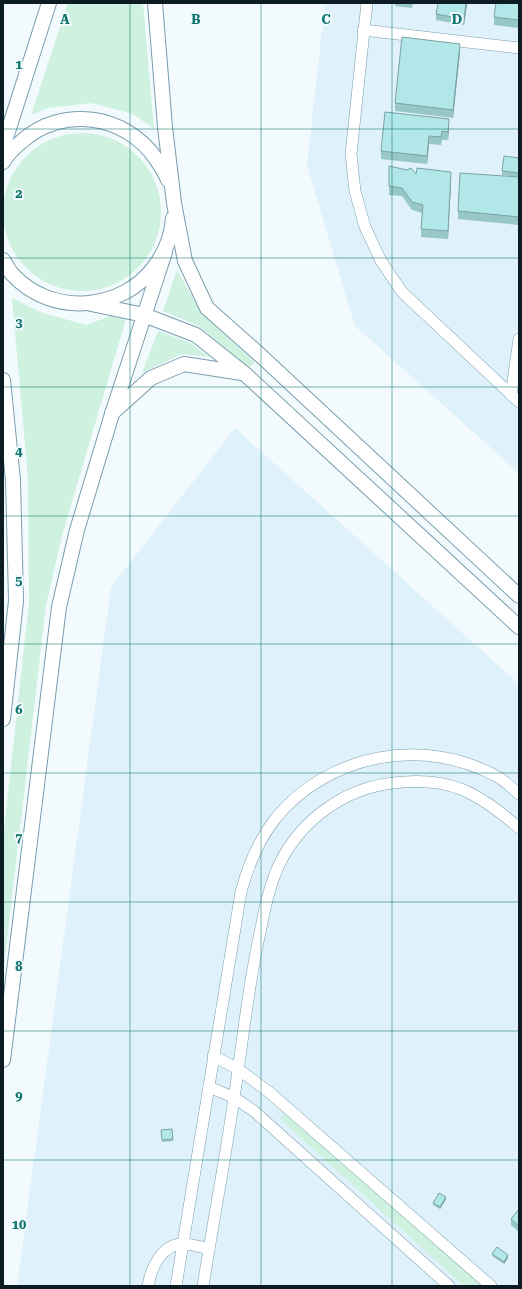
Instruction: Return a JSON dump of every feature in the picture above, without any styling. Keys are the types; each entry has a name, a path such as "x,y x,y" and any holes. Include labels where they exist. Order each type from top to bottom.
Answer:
{"main road":[{"path":"3,148 49,3"},
{"path":"155,3 165,127 174,203 185,261 207,308 260,355 519,596"},
{"path":"3,162 8,154 31,132 60,120 92,118 122,128 148,146 166,173 174,203 173,228 112,414 77,530 59,607 3,1060"},
{"path":"91,304 121,296 147,278 165,252"},
{"path":"3,260 14,276 36,293 62,303 91,304 144,315 196,336 244,374 519,627"},
{"path":"112,414 151,378 184,364 244,374"},
{"path":"3,380 13,480 16,601 3,719"}],"street":[{"path":"367,3 363,30 352,154 355,191 365,227 381,261 402,292 515,399"},
{"path":"363,30 519,48"},
{"path":"515,399 519,339"},
{"path":"176,1286 241,892 248,866 260,842 275,819 294,799 322,779 340,769 366,760 393,755 421,754 448,758 474,766 499,777 519,794"},
{"path":"203,1286 234,1098 256,946 271,883 280,862 292,843 306,826 323,811 342,799 362,790 384,784 406,781 451,785 472,793 493,805 519,828"},
{"path":"213,1056 238,1069 269,1092 491,1286"},
{"path":"208,1087 234,1098 255,1112 449,1286"},
{"path":"148,1286 153,1268 163,1252 172,1246 183,1244 209,1249"}],"shaded area":[{"path":"325,3 519,3 519,473 355,326 307,165"},
{"path":"235,428 519,684 519,1286 17,1286 111,587"}],"green space":[{"path":"68,3 143,3 154,129 133,114 91,103 48,108 31,115"},
{"path":"90,133 105,136 119,142 138,156 148,168 158,189 161,212 158,235 148,256 138,268 126,278 105,288 90,291 74,291 59,288 38,278 26,268 16,256 6,235 4,227 3,204 6,189 16,168 26,156 38,146 59,136 67,134"},
{"path":"177,270 202,314 255,362 249,368 199,326 163,311"},
{"path":"12,298 40,312 86,325 129,309 63,532 46,605 3,975 3,838 29,603 28,479"},
{"path":"158,331 191,343 209,357 182,354 142,373"},
{"path":"288,1110 483,1286 464,1286 280,1119"}],"building":[{"path":"438,3 466,3 464,19 436,14"},
{"path":"496,3 519,3 519,20 494,17"},
{"path":"402,37 460,44 453,110 395,103"},
{"path":"385,112 449,119 448,132 442,131 441,137 429,136 427,156 381,151"},
{"path":"504,156 519,158 519,173 502,171"},
{"path":"389,166 407,170 411,168 416,174 417,168 451,172 448,231 421,229 423,205 412,202 402,188 389,186"},
{"path":"460,173 519,177 519,217 458,211"},
{"path":"172,1129 173,1139 162,1140 161,1130"},
{"path":"439,1193 446,1197 440,1207 433,1203"},
{"path":"519,1209 519,1226 511,1219"},
{"path":"497,1247 508,1255 504,1262 492,1254"}]}
